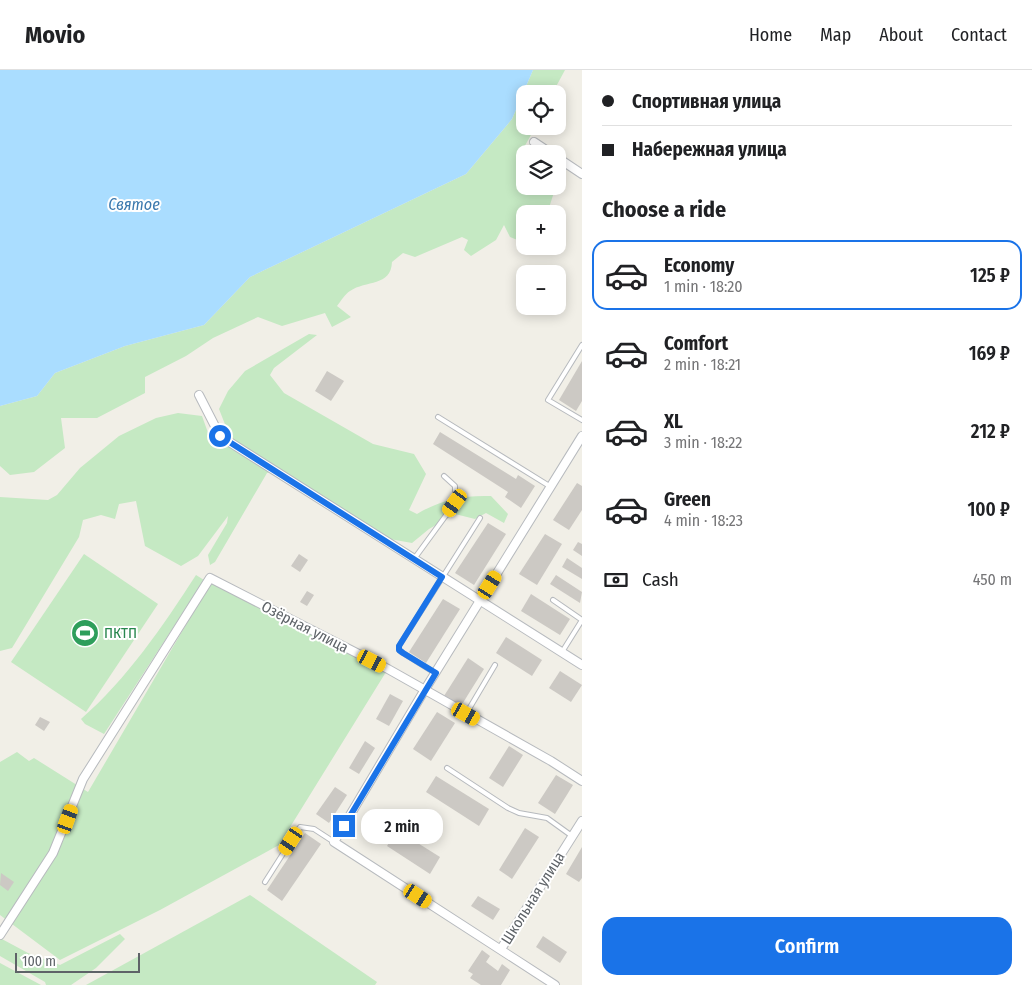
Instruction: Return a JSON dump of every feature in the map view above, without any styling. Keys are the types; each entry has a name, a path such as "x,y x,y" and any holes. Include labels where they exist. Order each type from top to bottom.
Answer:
{"street":[{"path":"534,142 538,145"},
{"path":"566,163 582,174"},
{"path":"199,395 220,436 582,665"},
{"path":"555,985 334,842 424,691 582,436"},
{"name":"Озёрная улица","path":"0,935 53,853 83,779 210,578 388,669 551,762 582,782"},
{"name":"Школьная улица","path":"501,949 582,821"}],"lane":[{"path":"582,345 548,400 582,420"},
{"path":"438,417 551,486"},
{"path":"414,560 455,503 455,486 444,476"},
{"path":"436,673 403,653 399,650 399,646 480,518"},
{"path":"553,600 582,620 562,652"},
{"path":"466,714 494,665"},
{"path":"447,768 508,808 519,813 547,818 572,836"},
{"path":"265,882 300,828 314,829 334,842"}],"green space":[{"path":"533,70 565,70 557,85 527,85"},
{"path":"516,110 516,135 531,135 525,145 516,145 516,195 553,195 550,205 516,205 516,239 510,237 504,225 496,240 471,256 464,250 468,240 462,237 415,257 403,253 392,262 391,270 387,276 377,282 356,288 345,296 337,306 351,317 332,327 325,313 282,326 258,317 213,338 186,356 145,377 145,393 97,418 61,418 65,448 34,472 10,475 0,466 0,406 37,396 55,373 125,346 204,325 250,277 466,174 512,119"},
{"path":"309,334 317,335 274,368 270,375 284,393 373,444 414,454 426,474 409,510 417,514 434,505 452,499 471,496 491,496 508,514 504,523 486,513 475,519 455,514 429,529 412,543 373,536 271,472 267,473 215,562 210,565 208,555 227,523 228,516 198,556 181,566 145,546 136,501 119,504 115,519 101,515 83,520 79,537 12,648 0,651 0,497 48,500 57,495 80,468 119,436 156,418 178,413 202,416 211,441 222,444 228,432 219,409 228,391 245,371"},
{"name":"ПКТП","path":"84,554 158,604 86,712 11,662"},
{"path":"196,575 204,580 104,734 85,724 81,719 114,687 129,669 171,613"},
{"path":"211,582 386,672 279,845 160,910 60,960 0,915 0,762 17,752 29,761 34,758 88,792"},
{"path":"250,895 377,982 375,985 86,985"},
{"path":"120,934 125,939 96,968 71,985 46,985 45,982 0,956 0,938 28,953 60,965"},
{"path":"0,963 41,985 0,985"}],"water":[{"name":"Святое","path":"0,70 533,70 527,85 516,85 516,110 512,119 466,174 250,277 204,325 125,346 55,373 37,396 0,406"}],"building":[{"path":"582,361 582,401 576,411 559,400"},
{"path":"327,371 344,381 331,401 315,391"},
{"path":"440,432 516,479 518,475 535,486 521,508 505,497 508,492 433,444"},
{"path":"577,483 582,486 582,510 569,530 553,520"},
{"path":"488,523 506,534 474,585 455,573"},
{"path":"545,534 562,544 537,585 519,574"},
{"path":"578,542 582,544 582,556 573,550"},
{"path":"299,554 308,560 300,572 291,566"},
{"path":"567,558 582,568 582,579 562,567"},
{"path":"556,575 582,592 580,603 550,584"},
{"path":"307,591 314,595 307,606 300,602"},
{"path":"531,594 570,619 560,635 521,611"},
{"path":"443,599 460,609 426,663 409,652"},
{"path":"506,637 542,660 532,676 496,653"},
{"path":"468,658 484,669 461,706 444,696"},
{"path":"560,671 582,685 571,702 549,688"},
{"path":"390,694 403,701 389,726 376,719"},
{"path":"437,712 455,723 431,761 413,749"},
{"path":"40,717 50,722 44,731 35,725"},
{"path":"365,741 375,748 359,774 349,768"},
{"path":"509,746 523,755 503,787 489,778"},
{"path":"556,775 573,785 555,814 538,803"},
{"path":"436,776 489,809 479,826 426,792"},
{"path":"335,787 347,795 329,823 316,814"},
{"path":"525,828 539,837 512,879 499,870"},
{"path":"397,830 440,857 430,874 387,846"},
{"path":"305,833 321,844 282,901 267,890"},
{"path":"582,847 582,878 579,882 566,874"},
{"path":"1,873 14,882 8,891 0,885"},
{"path":"478,896 500,909 493,920 471,906"},
{"path":"543,936 567,952 560,963 536,947"},
{"path":"482,950 490,956 486,962 498,971 502,964 510,970 501,985 481,985 470,978 473,974 468,971"}],"place":[{"name":"ПКТП","path":"85,633"}],"route":[{"path":"220,436 442,577 399,646 399,650 403,653 436,673 344,826"}]}
